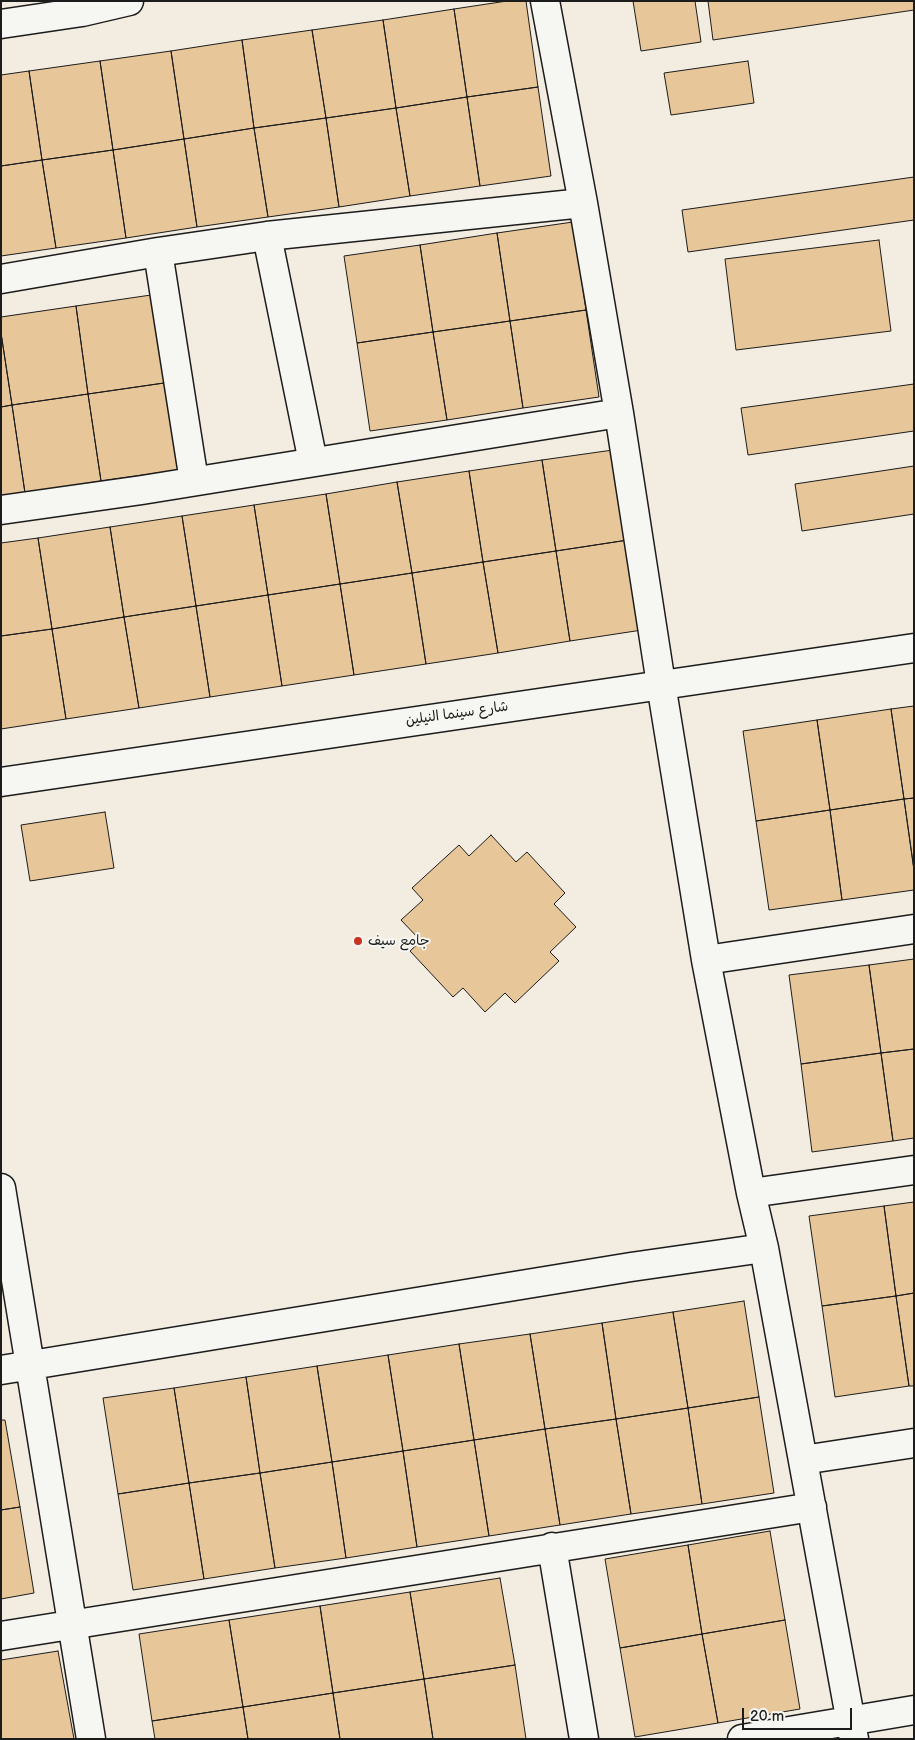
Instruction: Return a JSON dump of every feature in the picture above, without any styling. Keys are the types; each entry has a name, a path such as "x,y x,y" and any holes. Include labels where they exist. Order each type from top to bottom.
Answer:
{"street":[{"path":"1,24 82,12 129,1"},
{"path":"545,1 583,203 619,412 706,960 751,1193 764,1248 853,1730"},
{"path":"1,279 158,252 267,236 583,203"},
{"path":"267,236 313,462"},
{"path":"158,252 194,481"},
{"path":"1,510 142,490 619,412"},
{"name":"شارع سينما النيلين","path":"1,782 914,648"},
{"path":"706,960 914,929"},
{"path":"751,1193 914,1170"},
{"path":"1,1188 91,1739"},
{"path":"1,1370 631,1267 764,1248"},
{"path":"803,1460 914,1443"},
{"path":"1,1636 812,1506"},
{"path":"552,1547 584,1739"},
{"path":"742,1739 853,1730 914,1710"}],"building":[{"path":"507,1 526,1 538,87 467,97 454,9"},
{"path":"633,1 695,1 701,42 641,51"},
{"path":"708,1 914,1 914,10 713,40"},
{"path":"454,9 467,97 396,108 383,20"},
{"path":"383,20 396,108 326,118 312,30"},
{"path":"312,30 326,118 254,128 242,40"},
{"path":"242,40 254,128 184,139 171,51"},
{"path":"171,51 184,139 113,150 100,61"},
{"path":"100,61 113,150 42,160 29,71"},
{"path":"748,61 754,103 671,115 664,73"},
{"path":"29,71 42,160 1,166 1,75"},
{"path":"538,87 551,176 480,186 467,97"},
{"path":"467,97 480,186 410,196 396,108"},
{"path":"396,108 410,196 339,207 326,118"},
{"path":"326,118 339,207 268,217 254,128"},
{"path":"254,128 268,217 197,227 184,139"},
{"path":"184,139 197,227 126,238 113,150"},
{"path":"113,150 126,238 56,248 42,160"},
{"path":"42,160 56,248 1,256 1,166"},
{"path":"914,177 914,220 688,252 682,210"},
{"path":"573,222 586,310 510,321 497,233"},
{"path":"497,233 510,321 433,332 420,245"},
{"path":"879,240 891,331 736,350 725,259"},
{"path":"420,245 433,332 357,343 344,256"},
{"path":"151,295 164,383 88,394 76,306"},
{"path":"76,306 88,394 12,405 1,333 1,317"},
{"path":"586,310 599,397 523,408 510,321"},
{"path":"510,321 523,408 447,420 433,332"},
{"path":"433,332 447,420 370,431 357,343"},
{"path":"1,333 12,405 1,407"},
{"path":"164,383 178,470 101,481 88,394"},
{"path":"914,384 914,431 748,455 741,408"},
{"path":"88,394 101,481 25,493 12,405"},
{"path":"12,405 25,493 1,496 1,407"},
{"path":"613,450 628,540 556,551 542,460"},
{"path":"542,460 556,551 483,562 469,471"},
{"path":"914,466 914,514 802,531 795,484"},
{"path":"469,471 483,562 412,573 397,482"},
{"path":"397,482 412,573 340,584 326,494"},
{"path":"326,494 340,584 268,595 254,505"},
{"path":"254,505 268,595 196,606 182,516"},
{"path":"182,516 196,606 124,617 110,527"},
{"path":"110,527 124,617 52,629 38,538"},
{"path":"38,538 52,629 1,636 1,543"},
{"path":"628,540 642,630 570,641 556,551"},
{"path":"556,551 570,641 498,653 483,562"},
{"path":"483,562 498,653 426,664 412,573"},
{"path":"412,573 426,664 354,675 340,584"},
{"path":"340,584 354,675 282,686 268,595"},
{"path":"268,595 282,686 210,697 196,606"},
{"path":"196,606 210,697 139,708 124,617"},
{"path":"124,617 139,708 66,719 52,629"},
{"path":"52,629 66,719 1,729 1,636"},
{"path":"914,706 914,798 904,799 891,709"},
{"path":"891,709 904,799 830,810 817,720"},
{"path":"817,720 830,810 756,821 743,731"},
{"path":"914,798 914,870 904,799"},
{"path":"904,799 914,870 914,890 842,900 830,810"},
{"path":"830,810 842,900 769,910 756,821"},
{"path":"105,812 114,868 30,881 21,825"},
{"path":"491,835 516,862 527,852 565,893 554,904 576,927 550,952 559,961 515,1003 505,993 485,1012 463,988 453,997 410,951 421,941 401,920 423,900 412,888 459,845 469,856"},
{"path":"914,959 914,1049 881,1053 869,965"},
{"path":"869,965 881,1053 801,1064 789,975"},
{"path":"914,1049 914,1138 893,1141 881,1053"},
{"path":"881,1053 893,1141 812,1152 801,1064"},
{"path":"914,1202 914,1293 896,1296 884,1206"},
{"path":"884,1206 896,1296 822,1306 809,1216"},
{"path":"914,1293 914,1386 909,1386 896,1296"},
{"path":"896,1296 909,1386 835,1397 822,1306"},
{"path":"744,1301 759,1397 688,1408 673,1312"},
{"path":"673,1312 688,1408 616,1419 602,1323"},
{"path":"602,1323 616,1419 545,1429 530,1334"},
{"path":"530,1334 545,1429 474,1440 459,1344"},
{"path":"459,1344 474,1440 403,1451 388,1355"},
{"path":"388,1355 403,1451 332,1462 317,1366"},
{"path":"317,1366 332,1462 260,1473 246,1377"},
{"path":"246,1377 260,1473 189,1483 174,1388"},
{"path":"174,1388 189,1483 118,1494 103,1398"},
{"path":"759,1397 774,1493 702,1504 688,1408"},
{"path":"688,1408 702,1504 631,1514 616,1419"},
{"path":"616,1419 631,1514 560,1525 545,1429"},
{"path":"1,1420 5,1420 20,1507 1,1510"},
{"path":"545,1429 560,1525 489,1536 474,1440"},
{"path":"474,1440 489,1536 417,1547 403,1451"},
{"path":"403,1451 417,1547 346,1558 332,1462"},
{"path":"332,1462 346,1558 275,1568 260,1473"},
{"path":"260,1473 275,1568 204,1579 189,1483"},
{"path":"189,1483 204,1579 133,1590 118,1494"},
{"path":"20,1507 34,1593 1,1599 1,1510"},
{"path":"770,1531 785,1620 702,1634 688,1545"},
{"path":"688,1545 702,1634 620,1648 605,1559"},
{"path":"500,1578 515,1665 424,1679 410,1592"},
{"path":"410,1592 424,1679 333,1693 320,1606"},
{"path":"320,1606 333,1693 243,1707 229,1620"},
{"path":"229,1620 243,1707 152,1721 139,1634"},
{"path":"785,1620 800,1709 718,1723 702,1634"},
{"path":"702,1634 718,1723 635,1737 620,1648"},
{"path":"58,1651 74,1739 1,1739 1,1660"},
{"path":"515,1665 526,1739 433,1739 424,1679"},
{"path":"424,1679 433,1739 340,1739 333,1693"},
{"path":"333,1693 340,1739 248,1739 243,1707"},
{"path":"243,1707 248,1739 155,1739 152,1721"}],"place":[{"name":"جامع سيف","path":"358,941"}]}
